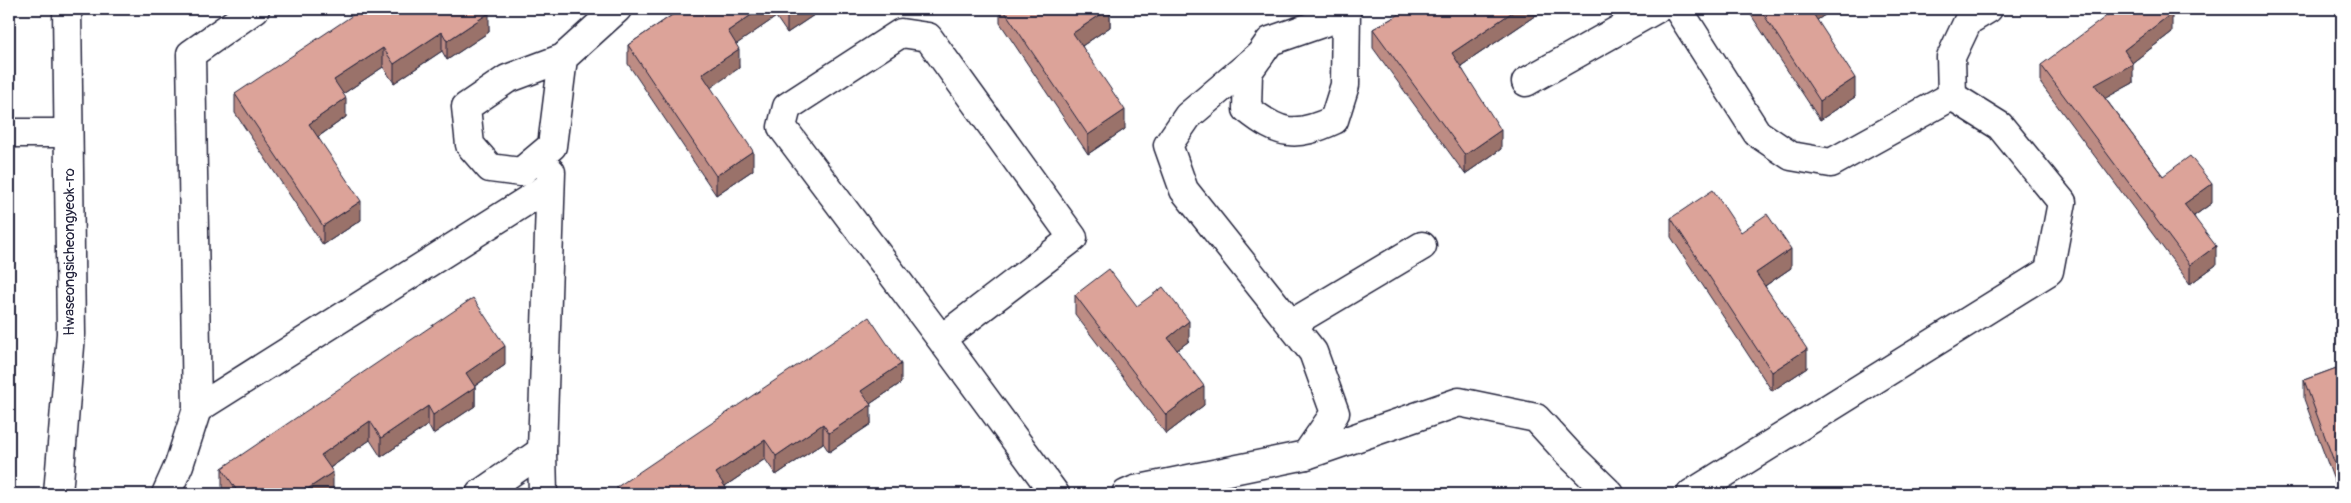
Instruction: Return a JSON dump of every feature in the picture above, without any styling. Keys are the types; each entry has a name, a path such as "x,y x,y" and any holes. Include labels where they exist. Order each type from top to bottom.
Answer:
{"street":[{"name":"Hwaseongsicheongyeok-ro","path":"58,494 71,334 66,9"},
{"path":"166,494 179,465 197,409 191,54 255,9"},
{"path":"552,146 521,172 490,168 470,145 466,107 507,79 563,58 617,9"},
{"path":"1526,82 1656,9"},
{"path":"1678,9 1757,133 1791,156 1831,163 1952,96"},
{"path":"1952,96 1952,57 1968,21 1988,9"},
{"path":"1345,12 1344,85 1334,120 1312,130 1292,131 1269,126 1248,108 1248,72 1270,41 1345,12"},
{"path":"941,339 1073,238 928,37 901,33 787,107 782,127 1055,494"},
{"path":"1260,55 1188,116 1168,145 1184,190 1314,352 1335,414 1306,454"},
{"path":"543,494 542,450 550,186 552,146 563,58"},
{"path":"1691,494 2049,271 2062,202 2000,126 1952,96"},
{"path":"9,133 68,133"},
{"path":"197,409 550,186"},
{"path":"1291,324 1422,246"},
{"path":"1126,494 1135,490 1306,454 1459,402 1536,418 1610,494"},
{"path":"480,494 542,450"}],"building":[{"path":"362,9 486,9 489,13 447,41 442,32 394,64 383,48 334,80 346,98 309,124 361,201 323,226 235,94"},
{"path":"681,9 760,9 728,31 739,49 702,74 753,151 716,176 628,45"},
{"path":"783,9 795,9 787,14"},
{"path":"1003,9 1109,9 1073,33 1125,110 1088,135"},
{"path":"1409,9 1517,9 1452,53 1501,130 1465,155 1373,29"},
{"path":"1760,9 1810,9 1855,78 1820,101"},
{"path":"2116,9 2169,9 2172,13 2124,50 2133,64 2095,85 2163,176 2190,156 2212,184 2184,204 2216,246 2190,265 2041,65"},
{"path":"1713,190 1741,232 1767,214 1791,249 1756,273 1807,349 1772,372 1671,218"},
{"path":"1109,269 1137,306 1163,287 1189,321 1168,338 1204,386 1166,415 1075,295"},
{"path":"473,298 505,346 466,373 475,387 433,415 428,406 381,438 370,421 321,455 333,472 300,494 239,494 222,468"},
{"path":"869,317 901,364 861,391 871,405 829,433 823,424 776,456 765,440 716,473 728,491 723,494 623,494 617,487"},
{"path":"2342,366 2342,483 2304,380"}]}
